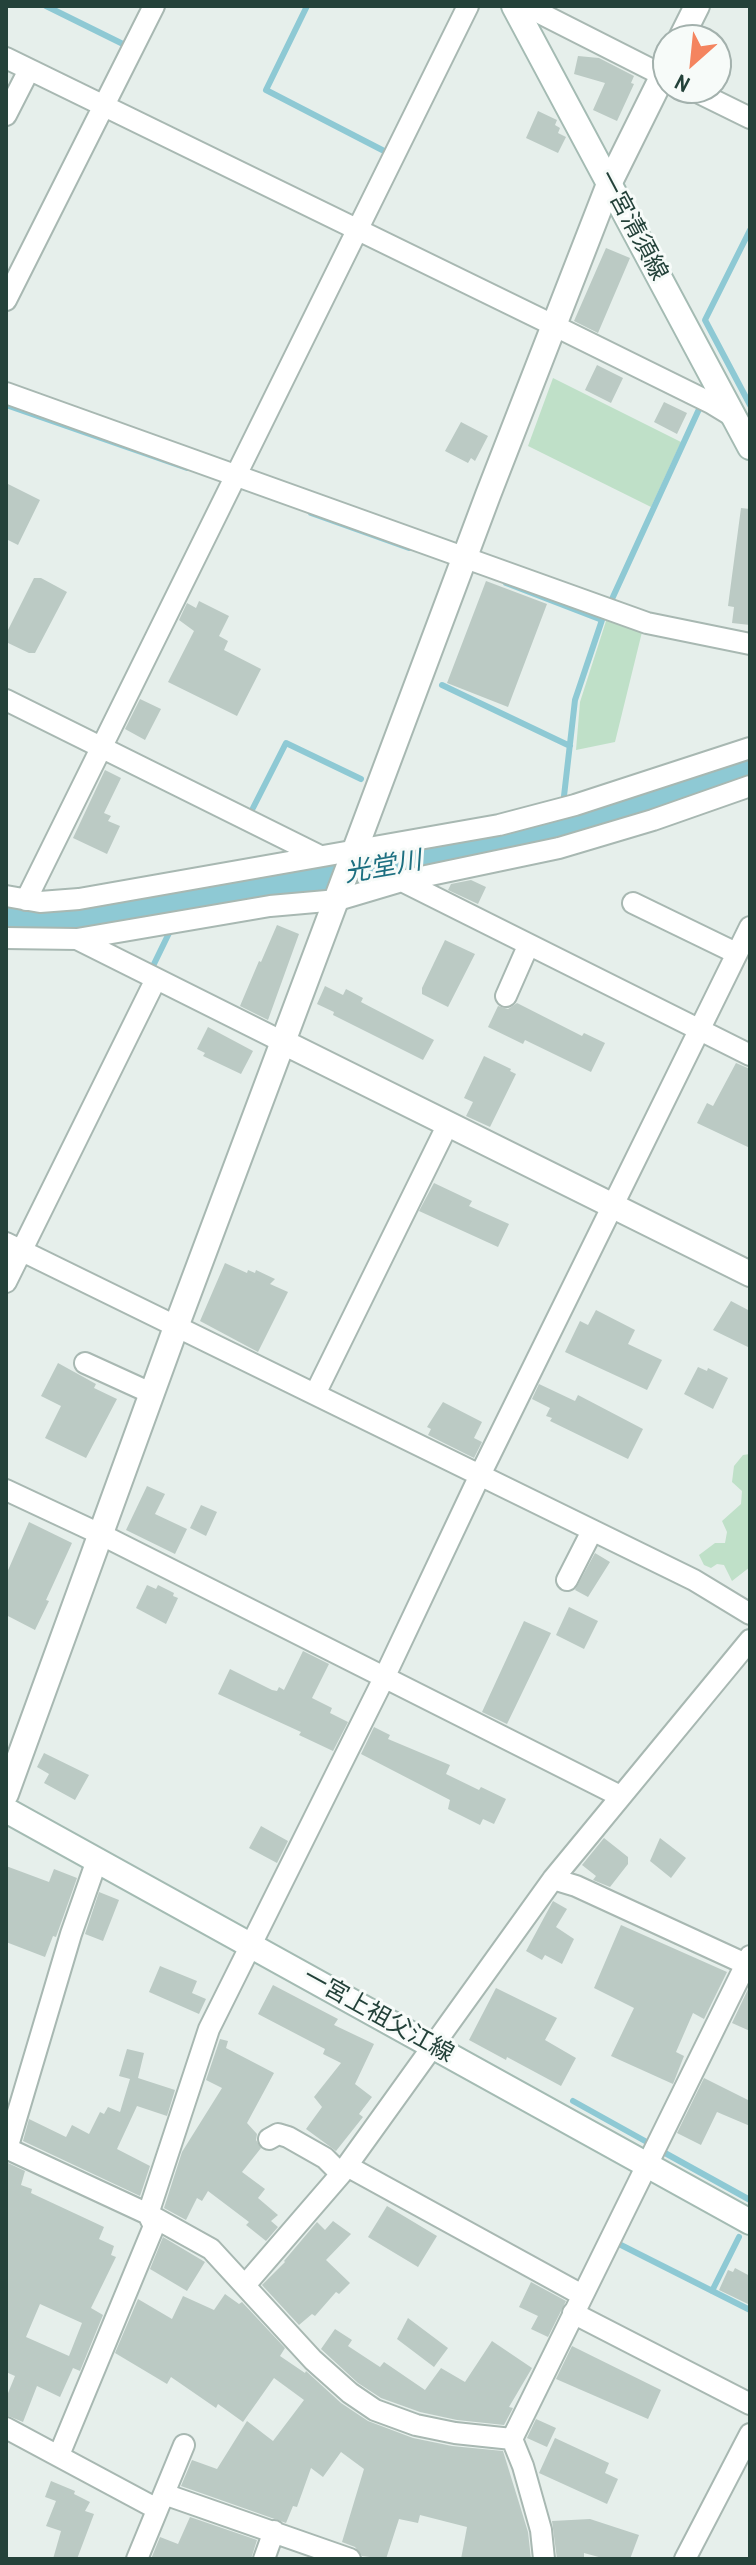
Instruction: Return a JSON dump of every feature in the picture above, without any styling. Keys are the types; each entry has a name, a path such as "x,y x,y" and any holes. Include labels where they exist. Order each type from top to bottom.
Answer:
{"street":[{"path":"6,300 154,6"},
{"path":"468,6 101,747 16,898 40,902 79,899 320,856 354,854 499,825 575,805 750,748"},
{"name":"一宮清須線","path":"514,6 609,184 742,421 750,447"},
{"path":"526,6 652,66"},
{"path":"688,24 697,6"},
{"path":"6,58 553,325 742,421"},
{"path":"6,115 29,70"},
{"path":"6,1794 176,1327 553,325 609,184 652,100"},
{"path":"722,104 750,118"},
{"path":"6,393 647,623 750,644"},
{"path":"6,700 320,856"},
{"path":"7,940 77,939 339,896 559,848 750,786"},
{"path":"402,881 750,1055"},
{"path":"633,903 736,953"},
{"path":"59,2455 154,2226 148,2214 209,2029 384,1678 612,1204 750,927"},
{"path":"77,939 750,1274"},
{"path":"506,996 528,946"},
{"path":"6,1282 14,1246 156,979"},
{"path":"315,1394 448,1124"},
{"path":"14,1246 694,1580 750,1614"},
{"path":"85,1363 153,1394"},
{"path":"6,1490 100,1534 620,1796"},
{"path":"567,1580 592,1531"},
{"path":"246,2284 344,2170 553,1879 750,1640"},
{"name":"一宮上祖父江線","path":"6,1810 750,2222"},
{"path":"97,1860 58,1975 6,2148 148,2214 211,2249 313,2360 350,2393 375,2410 416,2425 512,2439"},
{"path":"544,2559 541,2530 512,2439 748,1962 576,1886 553,1879"},
{"path":"269,2139 278,2134 288,2137 750,2404"},
{"path":"6,2428 160,2501 274,2531 326,2555 350,2559"},
{"path":"685,2559 750,2434"},
{"path":"137,2559 184,2445"},
{"path":"264,2559 274,2531"}],"green space":[{"path":"553,378 681,442 651,507 528,446"},
{"path":"607,618 643,628 615,742 576,750 580,702"},
{"path":"750,1454 750,1567 732,1581 724,1565 717,1564 711,1568 704,1565 699,1555 715,1543 725,1543 727,1532 722,1521 741,1504 742,1491 732,1482 734,1466 743,1455"}],"building":[{"path":"578,56 599,58 634,76 631,83 634,84 617,121 593,110 605,83 574,74"},
{"path":"538,111 557,120 558,133 566,137 558,153 526,138"},
{"path":"606,248 630,258 598,333 574,321"},
{"path":"597,365 623,378 611,403 585,390"},
{"path":"664,402 687,413 677,434 654,422"},
{"path":"461,422 488,436 475,461 471,458 468,463 445,451"},
{"path":"6,483 40,500 18,545 6,539"},
{"path":"741,508 750,509 750,625 732,623 734,607 728,606"},
{"path":"34,578 41,578 67,592 35,653 29,653 6,642 6,634"},
{"path":"486,581 547,604 508,707 447,683"},
{"path":"199,601 229,616 219,636 228,641 224,650 261,669 237,716 168,682 194,631 179,620 187,603 196,608"},
{"path":"140,699 161,709 145,740 125,729"},
{"path":"105,770 121,778 104,813 111,816 108,821 120,826 107,854 73,838"},
{"path":"471,880 486,887 478,904 448,890 451,884"},
{"path":"277,925 299,934 268,1020 240,1006"},
{"path":"445,940 475,954 448,1007 422,994"},
{"path":"325,986 343,995 346,989 363,998 361,1002 434,1040 423,1060 317,1004"},
{"path":"517,1003 582,1036 584,1033 605,1043 591,1072 525,1040 523,1044 488,1027 498,1006 508,1009"},
{"path":"208,1027 253,1051 241,1074 203,1056 205,1053 197,1049"},
{"path":"484,1056 516,1074 490,1127 466,1116 473,1102 464,1098"},
{"path":"736,1063 750,1069 750,1148 697,1123 707,1103 713,1106"},
{"path":"434,1183 472,1201 469,1206 509,1224 498,1247 419,1211"},
{"path":"225,1263 247,1273 248,1270 255,1273 256,1270 275,1279 270,1284 288,1292 258,1352 200,1321"},
{"path":"731,1301 750,1311 750,1348 713,1330"},
{"path":"596,1310 635,1330 628,1344 662,1360 647,1390 565,1352 580,1321 588,1325"},
{"path":"58,1363 96,1384 94,1388 117,1399 86,1458 45,1438 61,1406 41,1396"},
{"path":"698,1367 707,1371 708,1368 728,1378 713,1409 684,1394"},
{"path":"539,1384 575,1401 578,1395 643,1429 628,1459 550,1421 552,1418 546,1416 550,1408 532,1399"},
{"path":"443,1402 482,1422 474,1438 482,1442 474,1458 428,1435 431,1429 427,1427"},
{"path":"147,1486 165,1494 155,1514 187,1529 175,1554 126,1530"},
{"path":"201,1505 217,1512 206,1536 190,1528"},
{"path":"29,1522 72,1543 35,1630 6,1615 6,1575"},
{"path":"595,1553 610,1562 588,1597 575,1590"},
{"path":"147,1585 156,1589 158,1585 178,1598 166,1624 136,1608"},
{"path":"569,1607 598,1621 584,1649 556,1635"},
{"path":"524,1621 551,1633 507,1724 482,1712"},
{"path":"303,1651 329,1664 312,1698 332,1708 330,1713 348,1722 333,1751 299,1735 301,1732 218,1694 230,1669 272,1690 277,1691 279,1687 284,1690"},
{"path":"374,1727 390,1735 388,1739 450,1765 446,1774 506,1799 494,1824 483,1819 480,1825 448,1809 450,1800 361,1754"},
{"path":"44,1753 89,1775 75,1800 44,1783 49,1774 37,1767"},
{"path":"261,1826 288,1841 277,1863 249,1848"},
{"path":"604,1838 628,1857 628,1864 610,1887 593,1880 596,1876 582,1865"},
{"path":"660,1838 686,1858 671,1878 650,1861"},
{"path":"6,1866 49,1882 54,1869 77,1878 56,1937 53,1936 45,1957 6,1942"},
{"path":"99,1892 119,1900 103,1941 85,1934"},
{"path":"553,1901 567,1909 556,1927 574,1939 562,1964 545,1955 542,1960 526,1951"},
{"path":"621,1925 727,1972 704,2019 693,2013 676,2052 684,2056 673,2084 611,2056 634,2008 594,1988"},
{"path":"160,1966 197,1981 192,1993 206,1999 199,2014 149,1992"},
{"path":"273,1985 338,2019 334,2025 374,2044 355,2084 372,2097 359,2114 363,2117 336,2151 306,2129 322,2107 314,2097 341,2063 323,2054 325,2049 258,2014"},
{"path":"750,1985 750,2031 732,2023"},
{"path":"496,1988 557,2018 545,2040 576,2058 561,2086 469,2040"},
{"path":"220,2039 228,2041 226,2048 274,2073 247,2123 257,2134 256,2140 261,2148 242,2172 265,2189 258,2198 278,2215 271,2221 278,2227 266,2241 246,2225 249,2222 208,2191 202,2201 197,2198 186,2220 164,2208 182,2152 222,2088 206,2080"},
{"path":"127,2049 144,2053 138,2078 175,2090 167,2116 137,2106 117,2149 150,2166 140,2196 23,2141 29,2119 66,2137 72,2125 89,2134 100,2112 104,2114 108,2107 120,2112 130,2079 119,2076"},
{"path":"704,2078 750,2101 750,2126 717,2112 701,2145 677,2133"},
{"path":"6,2162 25,2171 21,2185 32,2189 31,2193 104,2227 99,2239 114,2246 111,2255 116,2257 91,2308 103,2315 80,2371 73,2368 60,2397 37,2386 23,2422 6,2415 6,2398 15,2376 6,2372","holes":["40,2304 82,2323 69,2356 26,2337"]},
{"path":"387,2206 437,2236 418,2267 368,2237"},
{"path":"333,2221 351,2234 326,2260 350,2283 339,2294 336,2292 315,2316 312,2314 299,2325 262,2285 317,2222 325,2230"},
{"path":"163,2237 205,2262 187,2291 150,2269"},
{"path":"735,2268 750,2276 750,2305 719,2290 728,2270 733,2272"},
{"path":"531,2282 566,2301 548,2337 531,2329 538,2316 519,2307"},
{"path":"225,2294 239,2304 242,2302 285,2348 280,2356 306,2371 341,2403 368,2421 413,2438 503,2451 528,2532 531,2559 461,2559 467,2527 420,2515 418,2523 399,2519 386,2559 362,2556 355,2547 342,2542 364,2469 341,2452 323,2477 311,2468 297,2507 293,2506 286,2523 181,2486 192,2460 217,2469 247,2421 273,2441 304,2400 274,2378 243,2422 218,2404 216,2408 171,2377 167,2384 115,2353 138,2299 172,2319 183,2296 214,2310"},
{"path":"408,2318 448,2348 434,2367 397,2339"},
{"path":"335,2329 352,2340 348,2346 380,2367 384,2362 425,2390 441,2368 465,2382 492,2341 532,2368 509,2407 513,2408 504,2425 457,2420 420,2412 381,2398 358,2383 321,2349"},
{"path":"572,2346 661,2390 648,2419 556,2379"},
{"path":"536,2419 556,2428 547,2447 527,2438"},
{"path":"555,2438 609,2463 605,2473 618,2479 607,2504 539,2473"},
{"path":"51,2481 75,2491 74,2494 90,2502 85,2511 94,2514 77,2559 53,2559 61,2531 46,2526 56,2501 45,2497"},
{"path":"190,2517 257,2540 251,2559 151,2559 160,2537 178,2544"},
{"path":"590,2519 639,2535 630,2559 606,2559 584,2553 584,2559 557,2559 552,2521"}],"waterway":[{"path":"46,6 127,46"},
{"path":"307,6 266,90 388,153"},
{"path":"750,230 705,320 750,405"},
{"path":"6,405 187,468"},
{"path":"612,599 700,407"},
{"path":"311,513 409,548"},
{"path":"506,583 602,620 575,700 564,796"},
{"path":"442,685 570,746"},
{"path":"253,808 286,743 361,779"},
{"name":"光堂川","path":"6,916 40,920 131,910 407,866 574,823 750,766"},
{"path":"177,918 184,902"},
{"path":"153,966 171,929"},
{"path":"573,2101 645,2141"},
{"path":"665,2153 750,2200"},
{"path":"712,2291 739,2237"},
{"path":"616,2246 617,2243 750,2310"}]}
